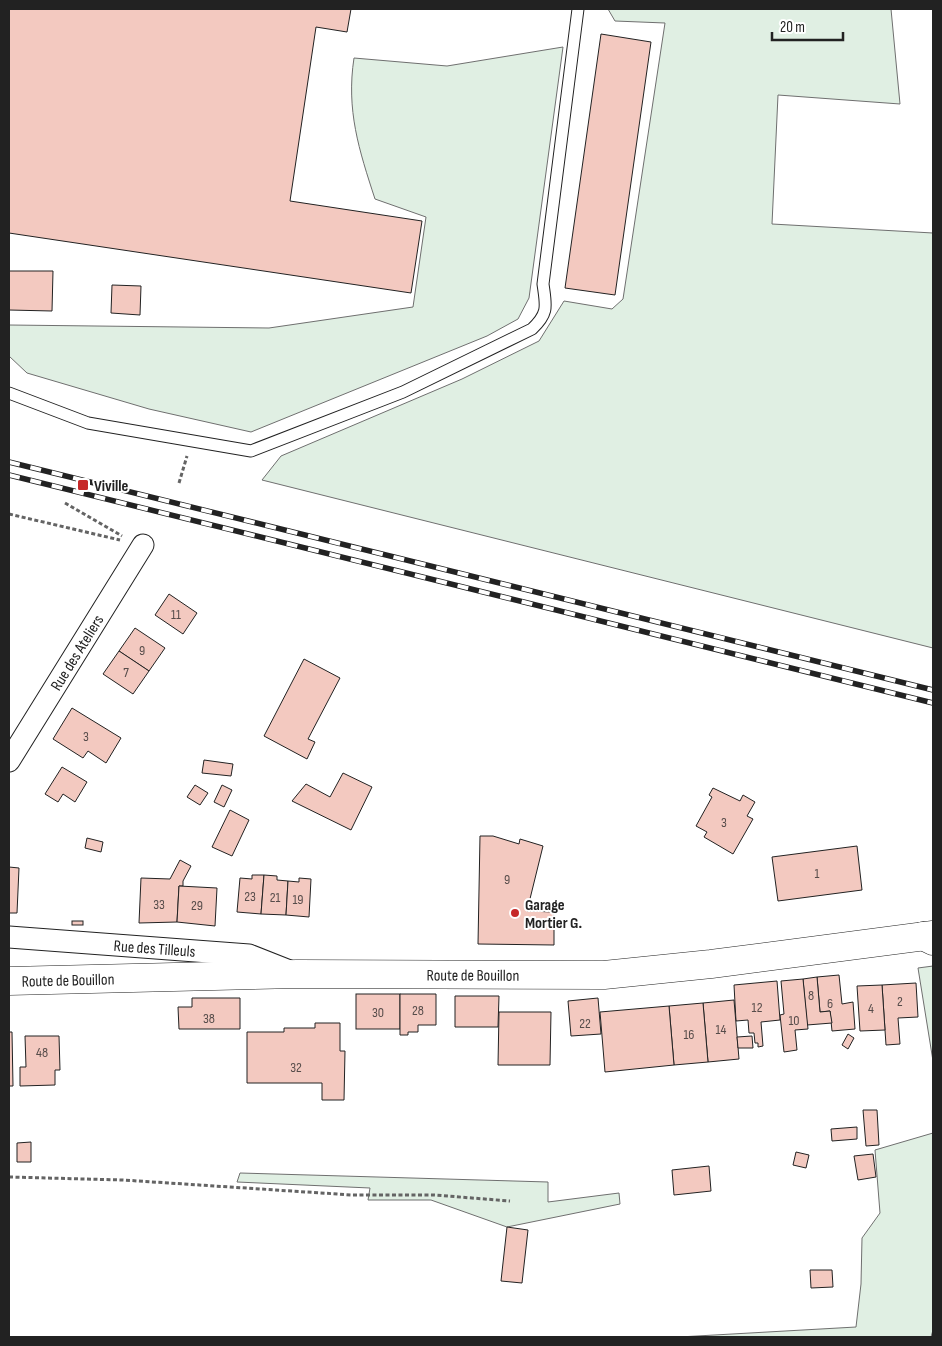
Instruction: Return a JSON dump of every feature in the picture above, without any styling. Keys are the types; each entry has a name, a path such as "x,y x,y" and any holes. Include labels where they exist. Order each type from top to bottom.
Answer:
{"main road":[{"name":"Route de Bouillon","path":"9,981 297,974 604,975 712,964 930,937"}],"street":[{"name":"Rue des Ateliers","path":"9,761 143,545"},
{"name":"Rue des Tilleuls","path":"9,937 248,954 297,974"}],"lane":[{"path":"9,392 88,423 251,451 403,392 532,329 544,318 543,284 578,9"}],"path":[{"path":"179,483 192,441"},
{"path":"65,503 101,526 143,545"},
{"path":"9,514 143,545"},
{"path":"9,1177 124,1180 343,1195 434,1195 510,1201"}],"green space":[{"path":"608,9 891,9 900,104 778,95 772,224 933,233 933,648 262,480 281,456 462,379 539,341 564,301 612,309 623,299 665,23 615,21"},
{"path":"563,47 529,298 518,319 487,336 251,432 149,409 27,373 9,356 9,325 269,328 413,307 426,217 375,199 359,147 353,113 352,77 354,58 447,66"},
{"path":"933,966 933,1061 918,968"},
{"path":"933,1133 933,1330 931,1337 679,1337 856,1327 861,1284 862,1238 880,1213 875,1150"},
{"path":"240,1173 548,1182 548,1202 619,1193 620,1204 507,1227 431,1200 368,1200 370,1188 237,1182"}],"building":[{"path":"9,9 351,9 347,32 316,27 290,201 422,221 411,293 9,233"},
{"path":"601,34 651,42 615,295 565,288"},
{"path":"9,271 53,271 52,311 9,310"},
{"path":"112,285 141,286 140,315 111,313"},
{"path":"169,594 197,613 183,634 155,615"},
{"path":"135,628 165,648 149,671 119,651"},
{"path":"119,651 149,671 133,694 103,674"},
{"path":"304,659 340,678 308,739 315,742 307,759 264,736"},
{"path":"72,708 121,738 106,763 88,751 83,758 53,739"},
{"path":"204,760 233,764 231,776 202,773"},
{"path":"62,767 87,782 75,802 63,794 58,802 45,794"},
{"path":"343,773 372,787 351,830 292,801 306,784 330,797"},
{"path":"195,785 208,793 200,805 187,797"},
{"path":"222,785 232,790 224,807 214,802"},
{"path":"713,788 740,801 743,795 755,802 747,816 753,819 733,854 704,837 707,832 696,826 712,797 709,795"},
{"path":"230,810 249,820 232,856 212,847"},
{"path":"480,836 493,836 519,844 520,839 543,846 527,911 554,912 554,945 478,944"},
{"path":"87,838 103,842 101,852 85,848"},
{"path":"857,846 862,890 778,901 772,857"},
{"path":"180,860 191,866 183,881 183,886 179,886 177,922 139,923 141,878 170,879"},
{"path":"9,867 19,868 17,913 9,913"},
{"path":"252,875 264,875 261,914 237,912 240,878 252,879"},
{"path":"264,875 277,876 277,880 288,881 286,915 261,914"},
{"path":"299,878 311,879 309,917 286,915 288,881 299,882"},
{"path":"179,886 217,888 215,926 177,922"},
{"path":"72,921 83,921 83,925 72,925"},
{"path":"839,975 842,1004 853,1002 855,1029 832,1031 830,1011 820,1012 817,977"},
{"path":"817,977 820,1012 830,1011 832,1023 807,1025 803,979"},
{"path":"803,979 808,1029 795,1030 797,1050 784,1052 780,1015 784,1014 781,981"},
{"path":"777,981 780,1020 761,1022 763,1046 758,1047 758,1043 755,1043 754,1033 749,1033 748,1020 736,1021 734,985"},
{"path":"916,983 918,1017 898,1018 900,1044 886,1045 882,985"},
{"path":"882,985 885,1030 860,1031 857,986"},
{"path":"356,994 400,994 400,1029 356,1029"},
{"path":"400,994 436,994 436,1025 418,1025 418,1032 408,1032 408,1035 400,1035"},
{"path":"455,996 499,996 498,1027 455,1027"},
{"path":"192,998 240,998 240,1029 179,1029 178,1007 192,1007"},
{"path":"598,998 601,1034 571,1036 568,1001"},
{"path":"734,1000 739,1059 708,1062 703,1003"},
{"path":"703,1003 708,1062 674,1065 669,1006"},
{"path":"669,1006 674,1065 605,1072 600,1012"},
{"path":"499,1012 551,1012 550,1065 498,1065"},
{"path":"315,1023 340,1023 340,1051 345,1051 344,1100 322,1100 322,1083 247,1083 247,1032 284,1032 284,1028 315,1028"},
{"path":"9,1032 12,1032 13,1086 9,1086"},
{"path":"848,1034 854,1038 848,1049 842,1045"},
{"path":"25,1036 59,1036 60,1070 55,1070 55,1085 20,1086 20,1067 26,1067"},
{"path":"752,1036 753,1048 738,1048 737,1037"},
{"path":"863,1110 877,1110 879,1145 866,1146"},
{"path":"857,1127 857,1139 832,1141 831,1129"},
{"path":"31,1142 31,1162 17,1162 17,1143"},
{"path":"796,1152 809,1155 806,1168 793,1165"},
{"path":"873,1154 876,1177 858,1180 854,1156"},
{"path":"709,1166 711,1191 674,1195 672,1170"},
{"path":"507,1227 528,1230 522,1283 501,1281"},
{"path":"810,1270 832,1270 833,1287 811,1288"}],"railway":[{"path":"9,462 933,690"},
{"path":"9,475 933,703"}],"place":[{"name":"Viville","path":"83,485"},
{"name":"Garage Mortier G.","path":"515,913"}]}
